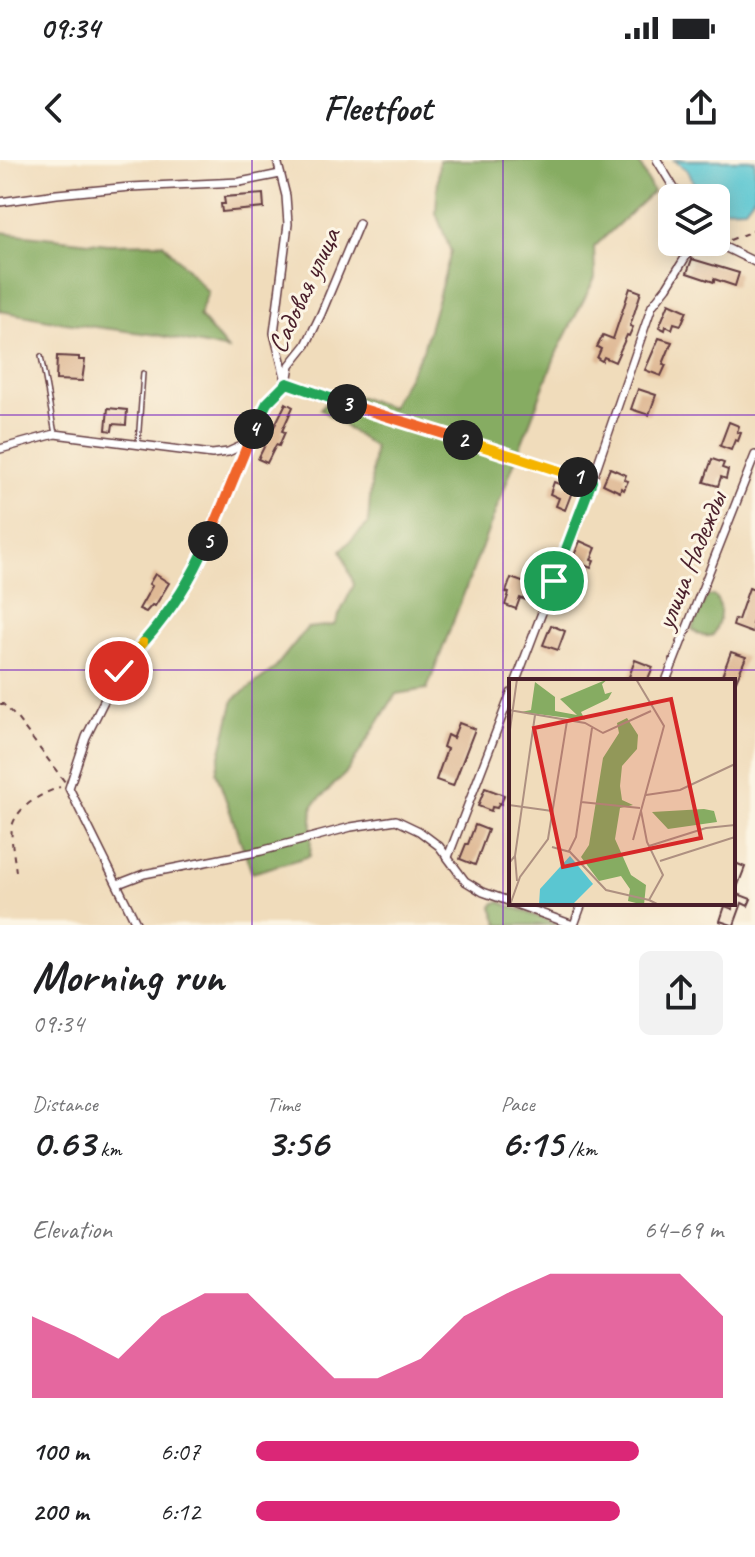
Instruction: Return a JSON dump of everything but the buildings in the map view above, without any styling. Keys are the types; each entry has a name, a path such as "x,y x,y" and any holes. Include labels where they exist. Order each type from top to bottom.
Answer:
{"street":[{"path":"277,160 286,196 288,224 274,333 287,383 592,481"},
{"path":"657,160 672,184"},
{"path":"0,202 115,188 240,182 280,174"},
{"name":"Садовая улица","path":"69,788 86,737 119,671 162,622 197,569 267,403 287,383 290,365 306,345 359,223"},
{"path":"730,250 755,262"},
{"path":"517,679 592,481 652,306 686,256"},
{"path":"0,449 55,434 212,454 228,452 249,442"},
{"name":"улица Надежды","path":"667,679 753,468 755,455"},
{"path":"448,857 509,698"},
{"path":"69,788 137,925"},
{"path":"118,884 144,874 261,851 351,827 396,820 419,831 439,846 465,881 509,902"},
{"path":"518,905 574,925 581,905"}],"lane":[{"path":"41,356 55,434"},
{"path":"138,444 143,373"}],"path":[{"path":"730,238 755,230"},
{"path":"0,704 16,717 69,788"},
{"path":"16,872 12,826 19,814 45,792 69,788"}],"green space":[{"path":"439,160 638,160 653,192 594,247 595,278 557,352 427,689 396,694 347,772 313,805 310,856 252,873 216,772 234,699 274,669 307,628 334,625 354,585 341,550 368,524 374,447 320,409 336,390 391,407 423,350 451,252 436,213"},
{"path":"0,232 107,244 163,243 208,292 199,316 228,350 157,335 0,311"},
{"path":"707,596 714,596 720,610 713,635 707,636 692,629"},
{"path":"500,902 559,925 499,925 492,907"}],"water":[{"path":"674,160 755,160 755,195 745,208 730,209 730,184 695,184 687,170"}],"route":[{"path":"119,671 162,622 197,569 258,421 267,403 287,383 592,481 554,581"}]}
